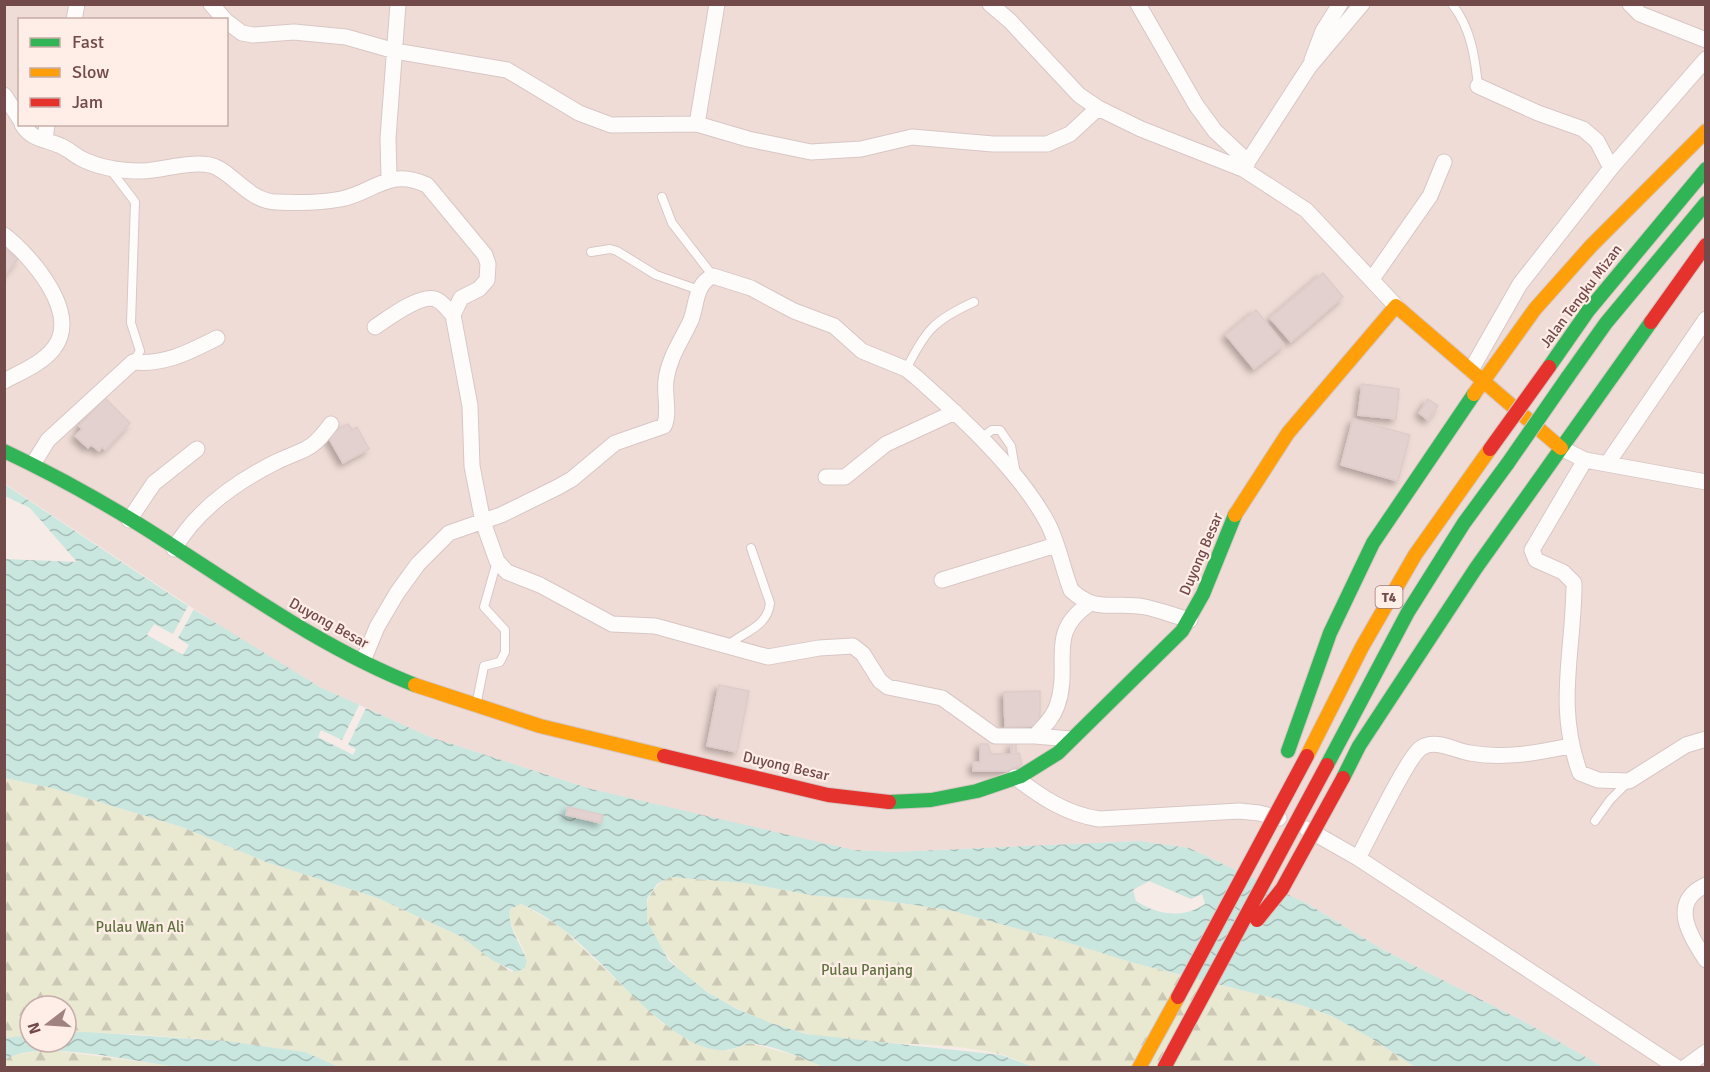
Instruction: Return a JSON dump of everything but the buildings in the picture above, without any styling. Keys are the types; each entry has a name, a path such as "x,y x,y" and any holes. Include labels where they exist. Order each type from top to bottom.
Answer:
{"main road":[{"path":"1281,768 1330,633 1373,543 1482,381 1535,309 1577,262 1706,131"},
{"name":"Jalan Tengku Mizan","path":"1178,997 1415,555 1595,303 1706,169"},
{"name":"T4","path":"1164,1068 1413,602 1464,523 1606,323 1706,203"},
{"path":"1217,968 1282,889 1359,746 1407,671 1561,448 1706,245"},
{"path":"1396,306 1561,448"},
{"name":"Duyong Besar","path":"4,451 33,464 129,520 251,598 363,661 476,708 600,741 830,793 885,802 968,793 1015,777 1054,756 1145,668 1190,620 1232,520 1249,492 1316,396 1396,306"},
{"path":"1178,997 1274,786"},
{"name":"T4","path":"1139,1068 1178,997"}],"street":[{"path":"211,4 224,18"},
{"path":"389,178 388,138 398,4"},
{"path":"697,124 717,4"},
{"path":"990,4 1010,21 1079,95 1098,108 1141,129 1246,166"},
{"path":"1138,4 1196,105 1215,131 1246,166 1306,210 1396,306"},
{"path":"1309,67 1323,31 1340,4"},
{"path":"1246,166 1309,67 1362,4"},
{"path":"1630,4 1640,14 1706,40"},
{"path":"228,22 242,33 253,35 294,32 346,37 395,51 507,70 579,113 611,125 697,124 748,139 811,152 861,149 896,139 922,137 1033,146 1047,144 1070,134 1098,108"},
{"path":"1471,370 1520,284 1611,168 1706,59"},
{"path":"1478,86 1538,113 1583,129 1597,141 1611,168"},
{"path":"4,95 18,116"},
{"path":"23,126 27,133 63,146 93,164 109,168 143,171 201,164 213,166 247,191 275,202 342,199 389,178 416,180 427,185 485,255 488,264 487,280 479,289 461,298 453,315 470,406 472,466 483,522 497,561 507,572 540,585 612,624 655,626 768,657 819,648 853,646 863,654 880,681 888,687 942,698 995,736 1071,739"},
{"path":"45,140 47,126"},
{"path":"1372,279 1430,196 1444,162"},
{"path":"4,236 39,270 57,303 61,319 58,340 46,357 4,381"},
{"path":"363,661 377,627 418,564 449,532 483,522 572,479 615,443 664,426 666,421 664,398 668,365 691,321 699,290 706,279 713,276 751,288 794,311 834,326 862,351 906,369 981,438 1017,481 1047,522 1071,590 1089,604 1144,607 1190,620"},
{"path":"375,327 412,304 429,298 440,303 453,315"},
{"path":"1607,464 1698,342 1706,319"},
{"path":"33,464 48,440 133,362 150,364 179,357 218,338"},
{"path":"826,477 845,477 886,444 955,412"},
{"path":"174,549 184,531 204,510 277,461 308,450 317,444 331,424"},
{"path":"1561,448 1585,460 1706,482"},
{"path":"129,520 154,483 197,449"},
{"path":"1585,460 1532,550 1536,560 1563,572 1574,583 1574,624 1565,687 1570,746 1580,773 1588,778 1629,781 1686,745 1706,739"},
{"path":"942,580 1056,544"},
{"path":"1035,736 1057,707 1063,668 1065,628 1073,615 1089,604"},
{"path":"1358,858 1406,769 1421,748 1433,744 1461,752 1507,756 1570,746"},
{"path":"1015,777 1046,799 1078,816 1099,819 1239,811 1259,813 1290,822 1358,858 1678,1068"},
{"path":"1706,885 1695,890 1687,899 1684,910 1691,936 1706,960"},
{"path":"1684,1068 1706,1052"}],"lane":[{"path":"1452,4 1473,47 1478,86"},
{"path":"109,168 136,205 131,324 140,351 133,362"},
{"path":"662,197 672,223 713,276"},
{"path":"591,252 610,249 617,251 656,275 699,290"},
{"path":"906,369 931,327 945,315 974,302"},
{"path":"726,647 739,636 764,622 769,613 770,603 751,548"},
{"path":"476,708 484,666 500,662 505,652 505,630 484,607 497,561"},
{"path":"1595,821 1610,800 1629,781"}],"shaded area":[{"path":"5,5 1705,5 1705,1067 1603,1067 1525,1022 1380,948 1308,904 1189,848 1140,841 895,852 854,850 761,830 591,789 430,737 320,687 238,638 5,484"}],"green space":[{"name":"Pulau Wan Ali","path":"5,778 56,789 182,827 266,862 378,898 462,937 511,972 527,964 524,950 511,924 510,917 510,909 521,904 559,926 662,1023 728,1051 749,1043 805,1058 823,1067 339,1067 305,1052 226,1041 131,1034 78,1033 78,994 18,994 18,1036 5,1038"},
{"name":"Pulau Panjang","path":"670,877 745,883 817,896 879,900 949,910 1134,963 1301,1005 1332,1016 1415,1067 1034,1067 1004,1055 976,1049 828,1038 804,1033 750,1015 708,992 672,961 657,941 647,913 652,892"},
{"path":"78,1054 182,1067 5,1068 4,1060 11,1055"}],"water":[{"path":"4,484 188,606 320,687 430,737 591,789 854,850 895,852 1140,841 1189,848 1308,904 1380,948 1525,1022 1603,1067 1415,1067 1332,1016 1301,1005 1134,963 949,910 879,900 817,896 745,883 670,877 657,884 647,899 647,921 669,961 707,992 737,1009 806,1034 1001,1055 1034,1067 823,1067 786,1052 756,1044 747,1044 727,1050 701,1046 669,1027 647,1009 567,933 545,917 521,904 510,909 512,929 527,961 525,968 516,972 492,960 462,937 378,898 266,862 182,827 56,789 5,778 5,559 77,562 30,508 5,496","holes":["1149,881 1191,899 1202,894 1205,904 1188,912 1162,912 1136,901 1133,890"]},
{"path":"78,1032 226,1041 305,1052 339,1067 221,1069 164,1065 78,1053"},
{"path":"18,1036 18,1054 20,1054 5,1060 5,1038"}],"pier":[{"path":"188,606 194,609 178,638 189,645 183,655 147,635 154,624 173,634"},
{"path":"359,705 366,708 348,745 356,749 353,755 318,737 321,730 342,740"}],"traffic: fast":[{"path":"1549,367 1588,311 1706,169"},
{"path":"1567,378 1606,323 1706,203"},
{"path":"1343,778 1359,746 1476,568 1651,322"},
{"path":"1508,463 1567,378"},
{"path":"1288,751 1330,633 1373,543 1474,394"},
{"path":"4,451 123,515 308,632 378,669 415,685"},
{"path":"1327,765 1408,612 1464,523 1508,463"},
{"path":"889,802 931,800 977,791 1021,776 1058,753 1182,631 1203,594 1235,515"}],"traffic: slow":[{"path":"1474,394 1535,309 1591,246 1706,131"},
{"path":"1235,515 1288,433 1396,306 1561,448"},
{"path":"1307,756 1362,647 1415,555 1490,449"},
{"path":"415,685 540,726 664,756"},
{"path":"1139,1068 1178,997"}],"traffic: jam":[{"path":"1651,322 1706,245"},
{"path":"1490,449 1549,367"},
{"path":"664,756 828,795 889,802"},
{"path":"1178,997 1307,756"},
{"path":"1164,1068 1327,765"},
{"path":"1257,920 1282,889 1343,778"}]}
